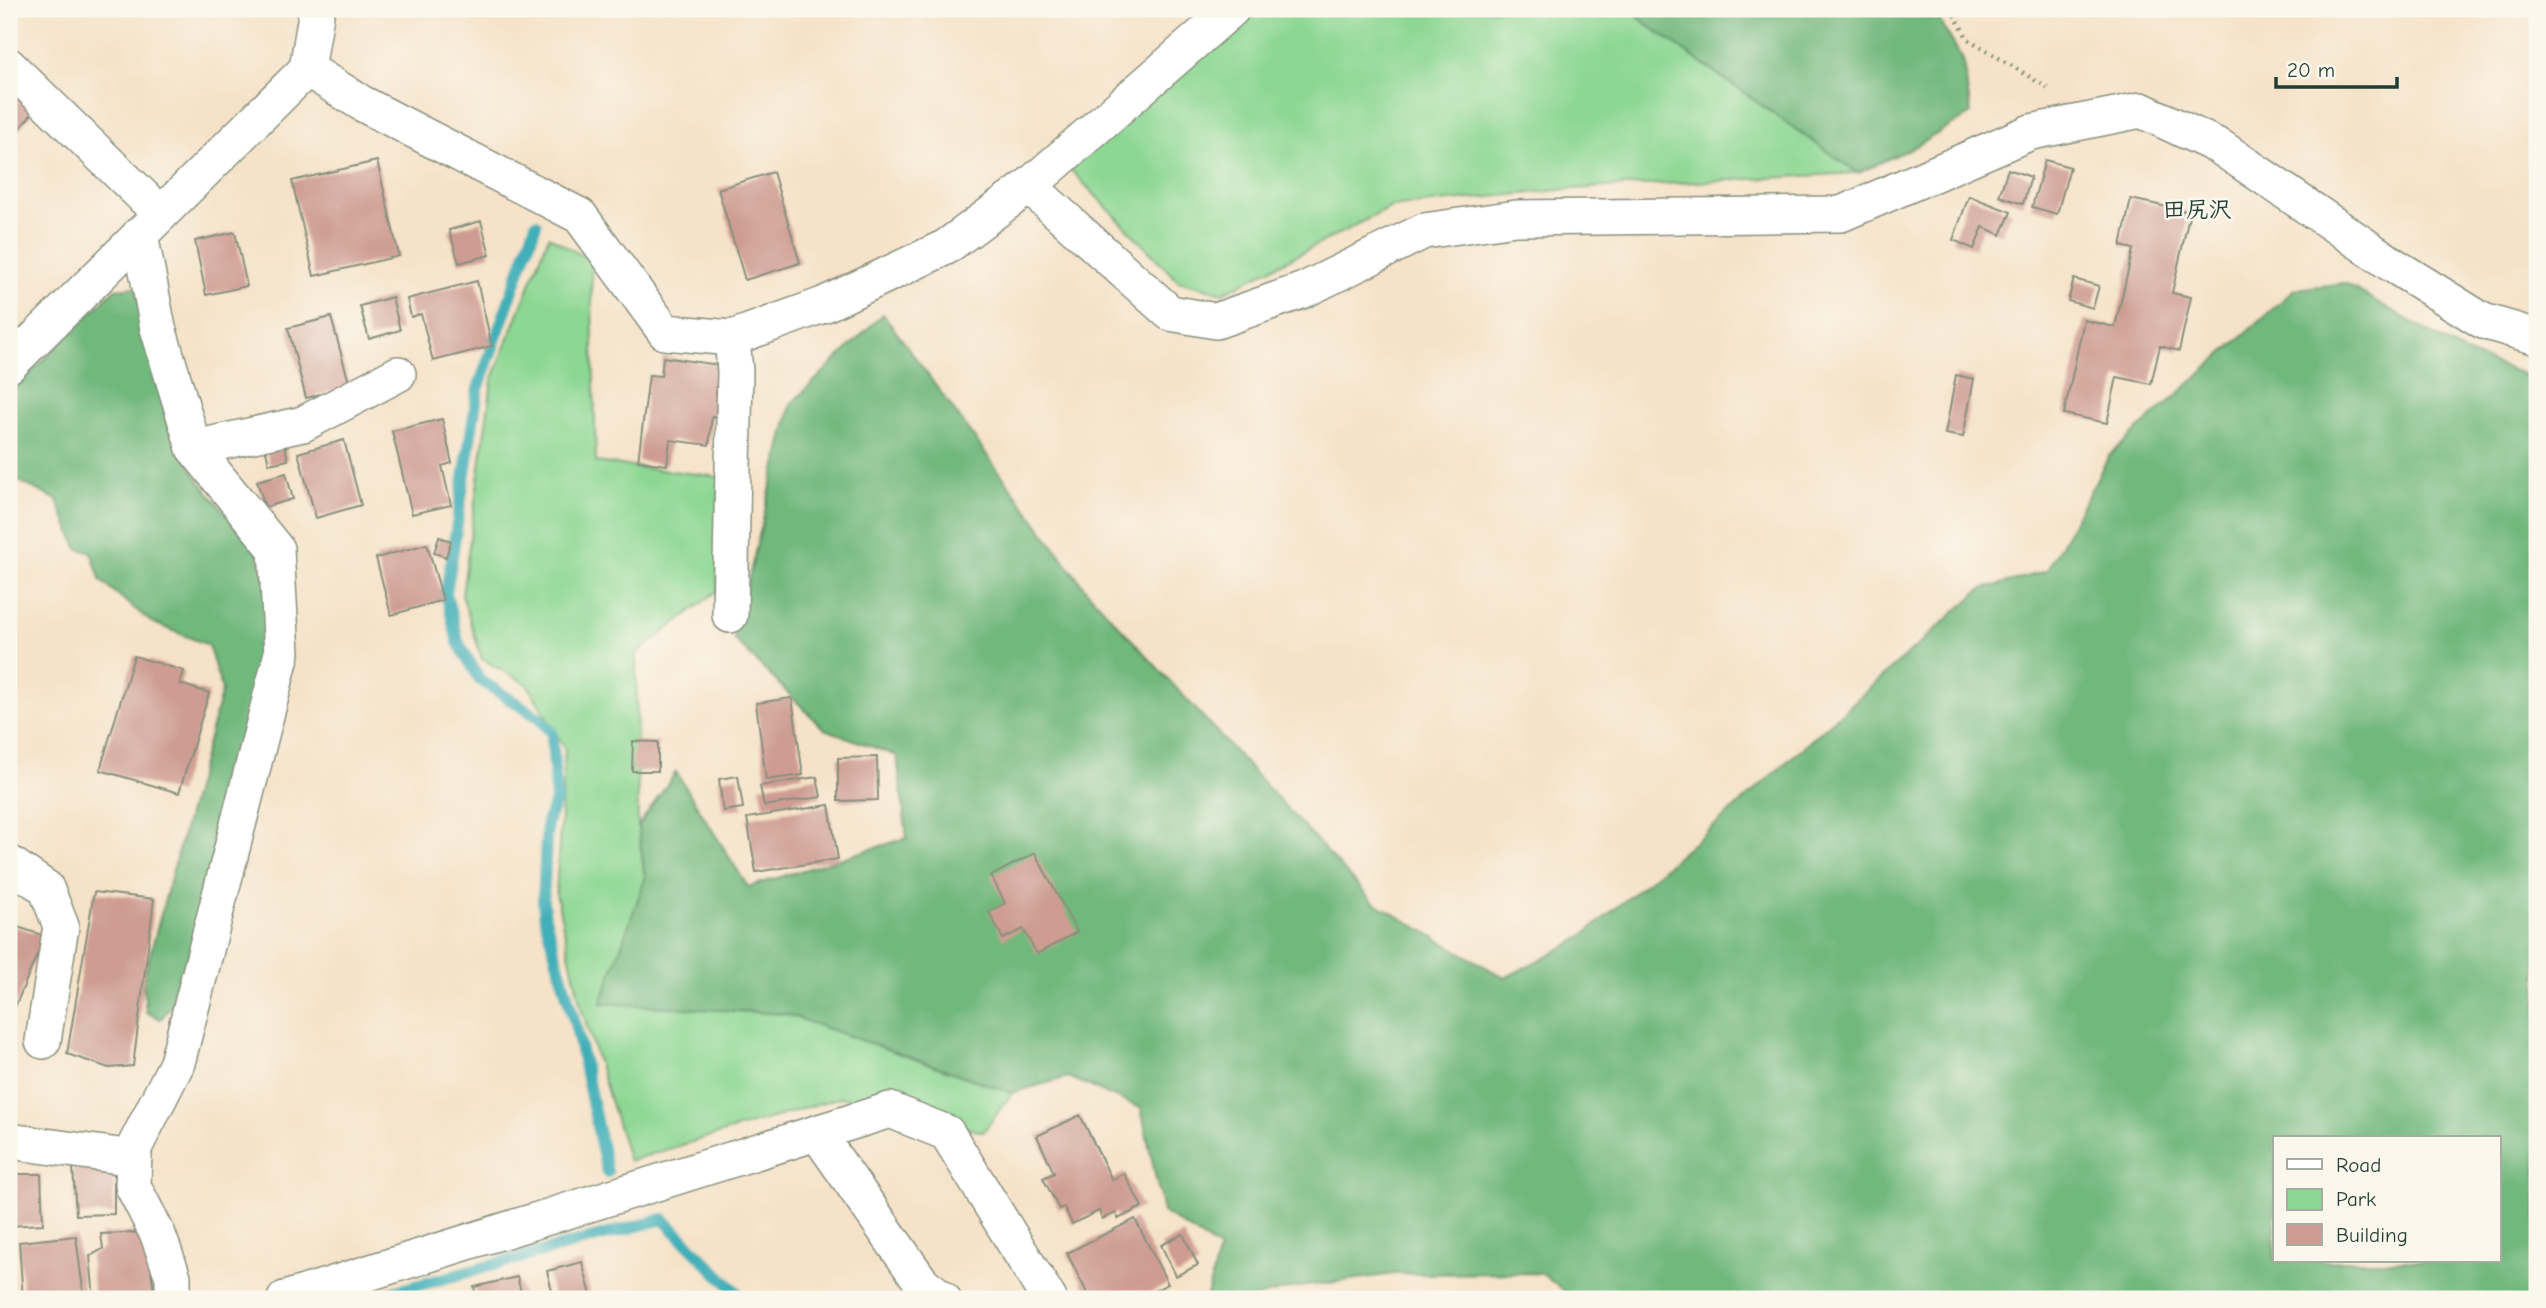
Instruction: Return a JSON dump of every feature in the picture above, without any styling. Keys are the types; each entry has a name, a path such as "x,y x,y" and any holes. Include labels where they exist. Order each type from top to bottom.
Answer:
{"street":[{"path":"9,365 307,69 317,9"},
{"path":"307,69 363,104 580,216 630,288 665,332 732,338 824,305 946,247 1030,186 1232,9"},
{"path":"9,66 150,224 158,328 194,448 276,549 282,653 177,1063 134,1148 133,1186 158,1235 173,1277 173,1299"},
{"path":"1030,186 1170,313 1216,321 1304,290 1424,231 1516,218 1841,214 2031,132 2141,110 2220,147 2393,265 2483,321 2537,337"},
{"path":"730,615 735,370 732,338"},
{"path":"194,448 303,424 398,374"},
{"path":"9,863 46,888 61,926 43,1041"},
{"path":"285,1299 890,1110 947,1133 1049,1299"},
{"path":"817,1133 922,1283 943,1299"},
{"path":"9,1141 134,1158"}],"path":[{"path":"1951,9 1968,39 2099,119"}],"green space":[{"path":"1254,9 1629,9 1649,26 1858,173 1571,189 1391,207 1223,293 1178,281 1067,166"},
{"path":"1629,9 1933,9 1963,60 1971,114 1916,146 1858,173 1649,26"},
{"path":"549,236 591,261 596,462 720,477 717,591 636,654 638,826 646,879 602,1002 786,1014 1012,1093 983,1132 841,1097 629,1161 581,1007 556,894 565,749 528,685 482,659 462,595 492,381"},
{"path":"2345,283 2465,353 2537,379 2537,1299 1574,1299 1541,1273 1394,1274 1291,1288 1250,1299 1206,1299 1219,1249 1163,1212 1141,1108 1068,1077 1012,1093 786,1014 601,1003 645,879 638,826 676,772 748,887 907,838 897,756 824,729 734,639 791,404 883,314 1087,591 1372,901 1505,978 1579,939 1727,815 1980,590 2047,571 2109,456 2295,289"},
{"path":"136,287 168,424 195,475 258,554 272,601 268,667 177,997 161,1019 146,1012 143,980 222,690 208,645 151,622 101,581 91,552 78,549 57,500 9,476 9,394 115,289"}],"building":[{"path":"9,80 39,105 9,142"},
{"path":"2045,160 2070,167 2057,214 2032,207"},
{"path":"377,161 399,256 314,276 292,181"},
{"path":"2008,169 2031,177 2023,204 1999,196"},
{"path":"773,172 800,263 745,280 718,189"},
{"path":"1969,196 2011,212 2001,235 1983,227 1974,249 1953,240"},
{"path":"2131,199 2190,212 2172,293 2191,297 2179,351 2160,346 2151,384 2117,377 2107,423 2064,414 2084,320 2115,327 2133,249 2121,246"},
{"path":"481,221 490,255 459,263 449,230"},
{"path":"235,232 247,286 206,295 195,241"},
{"path":"2074,279 2099,286 2093,308 2068,301"},
{"path":"477,281 492,346 433,361 421,314 411,317 407,299"},
{"path":"392,297 400,330 369,339 360,306"},
{"path":"331,317 350,386 306,398 288,328"},
{"path":"663,357 719,365 716,393 729,395 726,418 712,416 709,445 670,440 667,465 638,461 649,375 661,376"},
{"path":"1956,375 1974,379 1963,437 1945,434"},
{"path":"442,419 452,463 442,466 451,505 412,514 392,431"},
{"path":"344,440 361,505 316,518 298,453"},
{"path":"285,446 288,460 269,464 266,450"},
{"path":"286,473 293,499 265,507 257,481"},
{"path":"439,537 451,541 446,557 434,553"},
{"path":"427,544 443,600 391,615 376,558"},
{"path":"134,656 184,671 180,684 209,693 179,793 100,770"},
{"path":"792,698 803,775 766,780 756,703"},
{"path":"633,741 658,742 658,771 632,771"},
{"path":"877,757 878,800 838,801 838,758"},
{"path":"738,776 743,808 723,811 719,779"},
{"path":"817,777 821,797 764,806 760,786"},
{"path":"829,805 838,859 756,872 747,818"},
{"path":"1035,853 1077,932 1037,954 1023,929 1003,939 989,912 1005,903 991,876"},
{"path":"94,892 154,899 133,1066 109,1068 67,1054"},
{"path":"9,924 45,936 9,1021"},
{"path":"1080,1115 1112,1180 1124,1173 1142,1207 1118,1219 1116,1213 1102,1219 1099,1211 1072,1224 1064,1207 1059,1209 1043,1178 1054,1173 1037,1136"},
{"path":"73,1167 114,1169 114,1214 76,1215"},
{"path":"9,1174 41,1174 43,1224 9,1226"},
{"path":"1135,1219 1168,1284 1138,1299 1090,1299 1067,1253"},
{"path":"146,1232 155,1299 94,1299 90,1256 103,1249 101,1234"},
{"path":"1183,1234 1198,1265 1176,1276 1161,1245"},
{"path":"76,1236 83,1290 80,1299 23,1299 19,1242"},
{"path":"582,1262 592,1299 554,1299 547,1271"},
{"path":"517,1277 523,1299 477,1299 474,1287"}],"waterway":[{"path":"536,224 478,389 446,594 458,642 480,680 538,717 552,733 556,800 547,822 543,902 545,918 576,1027 607,1172"},
{"path":"368,1299 663,1219 743,1299"}],"district":[{"name":"田尻沢","path":"2197,209"}]}
